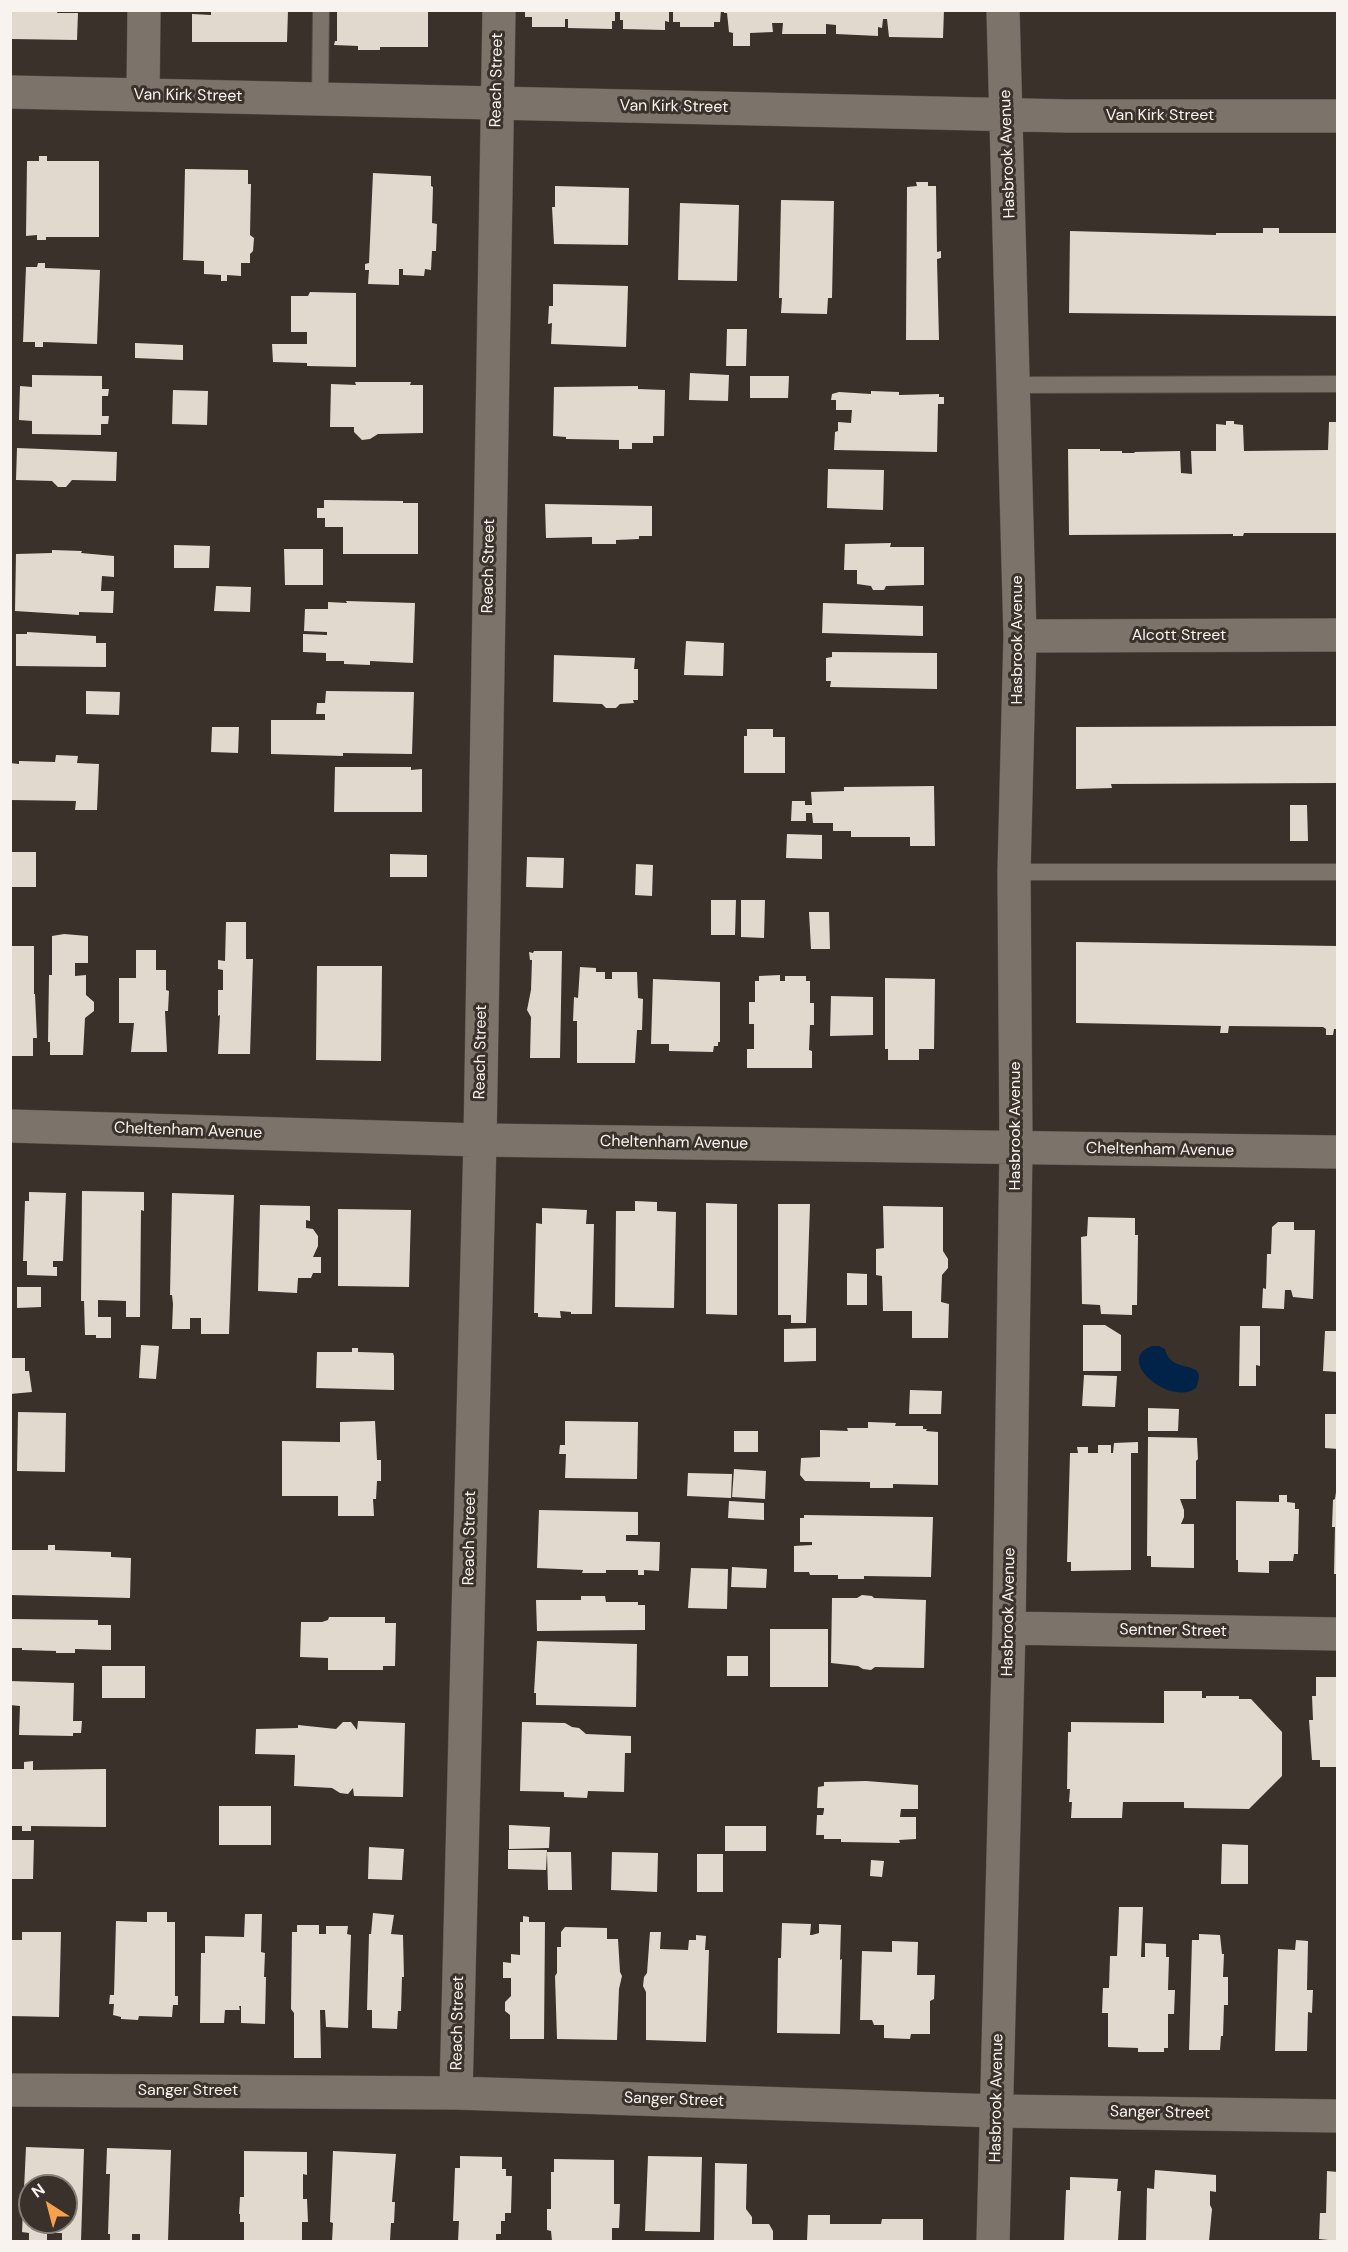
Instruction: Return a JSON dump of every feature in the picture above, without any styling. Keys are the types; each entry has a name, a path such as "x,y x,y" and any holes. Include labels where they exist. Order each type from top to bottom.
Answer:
{"street":[{"path":"143,95 144,10"},
{"name":"Reach Street","path":"456,2093 480,1140 499,10"},
{"name":"Hasbrook Avenue","path":"993,2241 1009,1628 1016,1147 1014,872 1020,636 1003,10"},
{"name":"Van Kirk Street","path":"10,92 1007,115 1338,116"},
{"name":"Alcott Street","path":"1020,636 1338,635"},
{"name":"Cheltenham Avenue","path":"10,1126 480,1140 1338,1152"},
{"name":"Sentner Street","path":"1009,1628 1338,1634"},
{"name":"Sanger Street","path":"10,2090 456,2093 997,2111 1338,2116"}],"lane":[{"path":"320,99 321,10"},
{"path":"1014,385 1338,384"},
{"path":"1014,872 1338,872"}],"water":[{"path":"1152,1346 1165,1349 1174,1362 1198,1372 1196,1388 1185,1392 1173,1391 1161,1387 1150,1379 1142,1370 1139,1361 1142,1353"}],"building":[{"path":"10,10 58,10 57,13 78,13 77,40 10,39"},
{"path":"211,10 288,10 287,42 192,42 192,14 211,15"},
{"path":"337,10 428,10 428,47 380,47 380,50 358,50 358,46 334,45 337,41"},
{"path":"525,10 615,10 615,21 612,21 612,29 568,28 568,19 565,19 565,27 532,27 532,17 525,17"},
{"path":"620,10 669,10 669,22 665,21 665,30 623,29"},
{"path":"673,10 721,10 720,22 714,22 714,27 680,27 680,22 673,22"},
{"path":"724,10 944,10 943,38 889,37 887,19 883,19 882,28 878,27 878,36 836,34 836,25 826,24 826,34 782,34 783,23 772,23 773,32 750,33 750,46 733,46 733,33 729,32 727,13 724,13"},
{"path":"39,156 47,156 47,161 99,161 99,237 46,237 46,240 37,240 37,235 26,236 27,161 39,161"},
{"path":"185,169 248,170 248,184 251,184 250,235 254,238 250,263 241,263 241,276 227,275 227,281 221,281 221,275 204,274 204,261 183,260"},
{"path":"373,173 431,176 432,223 437,224 436,251 432,251 431,270 425,269 424,276 403,275 403,269 399,269 399,285 368,284 369,270 365,270 365,264 369,263"},
{"path":"916,182 928,182 928,186 936,186 937,252 941,251 941,258 937,259 939,340 906,340 907,187 917,186"},
{"path":"555,186 629,188 628,245 554,244 552,207 555,207"},
{"path":"781,200 834,201 832,298 828,298 827,314 781,313 782,298 779,298"},
{"path":"680,203 739,205 737,281 678,280"},
{"path":"1263,228 1279,228 1279,233 1338,233 1338,316 1069,313 1070,231 1216,235 1216,233 1263,233"},
{"path":"38,263 45,263 45,268 100,270 97,344 43,342 43,347 35,347 35,342 23,342 26,267 37,267"},
{"path":"553,284 628,286 626,347 551,344 552,323 548,324 549,306 553,306"},
{"path":"310,292 356,293 356,367 307,366 307,363 273,362 272,344 307,344 307,332 291,332 291,296 308,296"},
{"path":"727,329 747,329 746,366 726,366"},
{"path":"135,343 183,345 183,360 135,358"},
{"path":"690,373 729,375 728,401 689,400"},
{"path":"32,375 102,376 102,389 109,389 108,396 102,396 102,416 109,416 108,424 101,424 101,435 32,434 32,421 19,420 20,386 32,387"},
{"path":"750,376 789,376 788,398 750,398"},
{"path":"355,382 411,382 410,385 423,385 423,433 378,434 370,439 362,440 354,432 354,427 330,427 331,384 356,385"},
{"path":"638,386 638,389 665,390 664,436 653,436 653,443 632,443 632,449 619,449 619,440 566,439 566,437 553,436 554,387"},
{"path":"173,390 208,391 207,425 172,424"},
{"path":"871,391 899,392 899,395 939,394 939,397 944,397 944,404 938,404 937,452 834,450 838,422 851,423 852,410 836,410 836,400 831,400 832,394 839,392 871,394"},
{"path":"1226,421 1234,421 1234,424 1243,425 1244,451 1328,450 1329,422 1338,422 1338,533 1244,533 1243,536 1233,536 1233,534 1069,535 1068,449 1100,449 1100,451 1122,451 1122,453 1180,451 1181,473 1192,474 1191,451 1216,451 1216,424 1226,425"},
{"path":"17,448 117,452 116,481 72,480 66,487 58,487 52,481 16,480"},
{"path":"828,469 884,470 883,510 827,508"},
{"path":"324,500 418,503 418,554 343,554 343,527 325,527 325,518 317,518 317,508 324,508"},
{"path":"545,504 652,506 652,536 616,540 616,544 592,544 592,537 546,538"},
{"path":"891,543 890,547 924,547 924,585 886,586 884,590 873,590 871,586 857,584 857,570 844,570 845,544"},
{"path":"174,545 210,546 209,568 174,568"},
{"path":"284,549 323,549 323,585 285,585"},
{"path":"52,550 82,551 81,553 114,556 114,577 102,576 101,591 114,591 113,613 79,612 79,615 15,611 16,554 52,553"},
{"path":"216,586 251,587 250,612 214,611"},
{"path":"346,601 415,603 413,663 370,661 370,665 344,664 344,661 326,661 326,653 303,652 303,634 327,635 327,632 304,631 305,609 328,609 328,602 347,603"},
{"path":"823,603 923,606 923,636 822,633"},
{"path":"27,632 96,636 96,643 106,643 106,667 16,666 16,634 27,634"},
{"path":"686,641 724,643 723,676 684,675"},
{"path":"832,652 937,653 937,689 830,687 831,681 826,681 826,658 832,657"},
{"path":"554,655 635,658 634,669 638,669 638,700 633,700 634,703 620,704 616,708 606,708 602,704 553,702"},
{"path":"86,691 120,692 119,715 86,714"},
{"path":"326,691 414,692 412,754 343,753 343,756 271,754 271,720 325,720 325,714 316,714 317,703 325,703"},
{"path":"1338,726 1338,783 1111,784 1112,788 1076,789 1076,727"},
{"path":"212,727 239,727 238,753 211,752"},
{"path":"747,729 773,729 773,737 785,737 785,773 744,773 744,736 747,736"},
{"path":"56,755 78,756 77,763 99,764 97,810 75,810 76,801 10,800 10,763 55,762"},
{"path":"335,767 422,769 422,812 334,812"},
{"path":"934,786 935,846 910,846 910,837 851,837 851,831 833,831 833,823 813,823 812,813 806,813 806,821 791,821 792,801 805,801 805,805 812,805 811,792 844,791 844,787"},
{"path":"1290,805 1307,805 1308,841 1290,841"},
{"path":"787,834 822,835 822,859 786,858"},
{"path":"10,852 36,852 36,887 10,887"},
{"path":"390,854 427,855 427,877 390,877"},
{"path":"527,857 564,858 563,888 526,887"},
{"path":"636,864 653,865 652,896 635,895"},
{"path":"711,900 736,900 735,935 711,935"},
{"path":"741,900 765,900 764,938 741,937"},
{"path":"809,912 829,912 830,949 811,949"},
{"path":"226,922 246,922 246,959 253,959 250,1054 218,1054 220,1015 218,1016 218,990 223,990 223,970 218,969 218,960 225,961"},
{"path":"64,934 88,936 88,963 75,963 75,976 86,975 86,995 94,1002 94,1011 85,1018 83,1055 50,1055 50,1042 48,1042 49,975 52,975 52,936"},
{"path":"1076,942 1338,946 1338,1029 1334,1029 1333,1035 1326,1035 1326,1029 1323,1027 1229,1026 1228,1033 1220,1033 1221,1026 1076,1023"},
{"path":"10,946 34,946 37,1038 33,1038 33,1056 10,1056"},
{"path":"136,950 156,950 156,970 166,970 166,990 169,991 168,1011 165,1011 167,1052 131,1052 134,1023 119,1023 119,978 136,978"},
{"path":"562,951 560,1058 530,1058 531,1017 527,1010 531,990 532,960 530,960 529,952"},
{"path":"317,966 382,966 381,1061 316,1060"},
{"path":"580,967 596,968 596,972 605,972 605,979 612,979 612,972 637,972 638,998 643,999 642,1030 637,1030 635,1063 577,1063 577,1021 573,1021 574,997 578,998"},
{"path":"780,975 780,981 785,981 785,976 806,976 806,981 810,981 810,1003 814,1003 814,1025 810,1025 809,1050 812,1051 812,1068 747,1068 747,1049 754,1049 754,1024 749,1024 749,1002 755,1002 755,981 759,981 759,976"},
{"path":"885,978 935,979 934,1049 919,1049 919,1060 888,1060 888,1049 885,1049"},
{"path":"653,979 720,982 720,1042 718,1046 714,1046 713,1052 669,1051 669,1044 651,1044"},
{"path":"831,996 873,997 873,1035 830,1036"},
{"path":"82,1191 144,1192 144,1211 141,1210 140,1317 126,1317 126,1301 98,1300 98,1317 111,1317 111,1338 85,1335 84,1301 81,1301"},
{"path":"29,1192 66,1193 63,1261 53,1261 53,1267 57,1267 57,1276 27,1275 27,1261 23,1261 25,1201 29,1201"},
{"path":"172,1193 234,1195 229,1334 201,1334 201,1318 190,1318 190,1329 172,1329 173,1304 172,1295 170,1295"},
{"path":"635,1201 657,1202 657,1211 676,1212 674,1308 615,1307 616,1211 635,1211"},
{"path":"706,1203 737,1204 737,1315 706,1314"},
{"path":"778,1204 810,1204 806,1323 791,1323 791,1315 778,1315"},
{"path":"260,1205 310,1206 310,1221 306,1220 306,1228 313,1229 318,1236 318,1246 313,1257 321,1257 321,1273 313,1273 311,1278 298,1278 297,1293 258,1291"},
{"path":"883,1206 943,1207 943,1251 948,1259 948,1268 942,1275 941,1302 949,1304 948,1338 912,1338 912,1311 883,1311 882,1276 876,1275 876,1249 884,1248"},
{"path":"542,1208 587,1210 586,1224 594,1224 592,1314 571,1314 571,1312 560,1311 561,1318 538,1317 538,1313 534,1313 536,1223 542,1224"},
{"path":"338,1209 411,1210 409,1287 338,1286"},
{"path":"1088,1217 1135,1218 1135,1235 1138,1235 1137,1305 1132,1305 1132,1315 1101,1314 1100,1305 1082,1304 1081,1237 1087,1236"},
{"path":"1278,1222 1294,1222 1294,1230 1315,1230 1313,1299 1293,1297 1291,1290 1285,1290 1284,1309 1262,1308 1263,1288 1266,1289 1267,1254 1271,1254 1272,1227"},
{"path":"847,1273 867,1274 867,1305 847,1305"},
{"path":"17,1287 41,1287 41,1307 17,1308"},
{"path":"1083,1325 1105,1325 1121,1335 1121,1371 1083,1371"},
{"path":"1240,1326 1260,1326 1260,1366 1256,1365 1256,1386 1239,1386"},
{"path":"816,1328 816,1361 784,1362 784,1329"},
{"path":"1325,1331 1338,1331 1338,1372 1323,1371"},
{"path":"141,1345 159,1346 156,1379 139,1378"},
{"path":"352,1348 358,1348 358,1352 393,1353 394,1390 316,1388 317,1352 352,1352"},
{"path":"10,1358 25,1358 25,1371 29,1371 32,1392 10,1394"},
{"path":"1084,1375 1117,1376 1115,1407 1082,1406"},
{"path":"910,1390 942,1391 941,1414 909,1414"},
{"path":"1148,1408 1179,1409 1178,1431 1148,1431"},
{"path":"18,1412 66,1413 65,1472 17,1471"},
{"path":"1325,1414 1338,1414 1338,1449 1325,1448"},
{"path":"375,1421 377,1460 381,1460 381,1481 377,1481 376,1499 373,1499 374,1516 338,1516 338,1496 282,1496 282,1441 340,1442 340,1422"},
{"path":"565,1421 638,1422 637,1479 565,1478 566,1454 559,1454 560,1445 565,1445"},
{"path":"868,1422 896,1423 895,1426 923,1426 923,1429 927,1429 926,1431 938,1432 938,1485 893,1484 893,1488 870,1488 870,1482 805,1481 800,1475 801,1458 820,1457 820,1430 848,1431 847,1428 868,1428"},
{"path":"734,1431 758,1431 758,1452 734,1452"},
{"path":"1148,1437 1197,1438 1196,1499 1180,1499 1184,1510 1181,1524 1194,1524 1194,1568 1151,1567 1151,1556 1147,1556"},
{"path":"1138,1442 1138,1453 1131,1453 1131,1570 1071,1571 1071,1562 1067,1562 1070,1453 1078,1453 1077,1447 1088,1447 1088,1453 1098,1453 1098,1445 1111,1445 1111,1453 1113,1453 1114,1443"},
{"path":"734,1469 766,1471 765,1499 732,1497"},
{"path":"688,1473 732,1474 731,1498 687,1496"},
{"path":"1338,1492 1338,1574 1334,1574 1335,1527 1332,1527 1333,1500"},
{"path":"1279,1495 1287,1495 1287,1502 1295,1503 1295,1509 1299,1509 1298,1554 1294,1554 1293,1561 1269,1561 1269,1573 1238,1572 1236,1501 1279,1502"},
{"path":"729,1501 764,1503 764,1520 728,1518"},
{"path":"539,1510 638,1512 638,1535 626,1535 626,1541 660,1542 659,1571 644,1570 644,1575 638,1575 638,1570 582,1573 583,1570 537,1568"},
{"path":"804,1515 933,1517 931,1577 864,1576 864,1579 838,1579 838,1575 810,1575 809,1572 794,1572 794,1546 812,1545 812,1542 800,1542 800,1518 804,1518"},
{"path":"48,1545 55,1545 55,1550 111,1552 111,1557 131,1558 130,1598 10,1595 10,1550 48,1550"},
{"path":"732,1567 767,1569 766,1588 731,1587"},
{"path":"691,1568 728,1569 727,1609 688,1608"},
{"path":"862,1595 874,1598 926,1600 924,1668 875,1667 871,1670 831,1663 832,1598 857,1598"},
{"path":"581,1596 605,1596 606,1602 638,1602 638,1605 645,1605 645,1630 537,1631 536,1600 581,1600"},
{"path":"329,1617 385,1617 385,1623 396,1623 395,1666 383,1666 383,1670 328,1670 328,1658 300,1657 301,1622 322,1622 328,1620"},
{"path":"10,1619 98,1620 98,1625 111,1625 111,1650 75,1649 75,1653 56,1653 56,1651 10,1648"},
{"path":"770,1629 828,1629 828,1687 770,1687"},
{"path":"537,1641 637,1644 636,1707 536,1705 536,1693 534,1693"},
{"path":"727,1656 748,1656 748,1676 727,1676"},
{"path":"102,1666 145,1666 145,1698 102,1698"},
{"path":"1316,1677 1338,1677 1338,1767 1320,1767 1320,1760 1312,1760 1309,1720 1313,1720 1312,1696 1316,1696"},
{"path":"10,1681 74,1683 73,1721 82,1721 81,1733 73,1733 73,1736 19,1735 20,1706 10,1705"},
{"path":"1164,1691 1202,1691 1202,1698 1239,1696 1239,1699 1251,1699 1282,1732 1282,1776 1249,1809 1184,1808 1184,1802 1123,1802 1122,1818 1071,1818 1072,1802 1069,1802 1070,1789 1067,1789 1068,1732 1071,1732 1071,1722 1164,1723"},
{"path":"358,1721 405,1723 403,1797 354,1796 353,1788 348,1794 340,1793 332,1788 294,1786 295,1755 255,1754 256,1729 298,1728 298,1725 336,1729 343,1722 351,1722 357,1730"},
{"path":"522,1722 565,1723 579,1728 586,1734 631,1736 631,1753 625,1753 624,1792 588,1791 587,1798 564,1797 564,1792 520,1791"},
{"path":"33,1761 33,1770 106,1769 106,1827 31,1826 31,1831 22,1831 22,1826 11,1826 12,1769 24,1769 24,1762"},
{"path":"866,1781 918,1785 918,1809 901,1809 900,1817 916,1817 916,1839 899,1840 900,1843 841,1842 841,1839 824,1839 824,1835 816,1835 817,1815 823,1815 824,1810 824,1808 817,1808 818,1787 824,1786 824,1782"},
{"path":"219,1806 271,1806 271,1845 219,1845"},
{"path":"509,1825 550,1827 549,1848 509,1849"},
{"path":"725,1826 766,1826 766,1851 725,1851"},
{"path":"10,1840 34,1840 33,1879 10,1879"},
{"path":"1222,1844 1248,1845 1248,1884 1221,1884"},
{"path":"369,1847 404,1849 402,1880 368,1879"},
{"path":"508,1850 547,1850 546,1870 508,1869"},
{"path":"547,1852 571,1852 572,1890 548,1890"},
{"path":"612,1852 658,1853 657,1892 611,1890"},
{"path":"697,1854 723,1854 723,1892 697,1892"},
{"path":"871,1860 884,1861 882,1877 870,1876"},
{"path":"1119,1907 1143,1907 1141,1957 1145,1957 1145,1943 1166,1944 1166,1957 1169,1957 1168,1990 1175,1990 1174,2014 1168,2014 1168,2048 1164,2048 1164,2052 1138,2052 1138,2048 1108,2047 1108,2013 1102,2013 1103,1988 1109,1988 1110,1956 1117,1956"},
{"path":"147,1912 167,1912 167,1922 175,1922 175,1996 178,1996 178,2005 173,2005 172,2017 139,2016 138,2020 121,2019 113,2015 114,2004 109,2004 110,1995 114,1995 116,1921 147,1922"},
{"path":"373,1913 394,1915 391,1934 403,1935 404,1977 402,1977 401,2011 398,2011 397,2029 372,2028 372,2010 367,2010 369,1934 371,1934"},
{"path":"245,1914 262,1914 261,1952 265,1953 264,1977 266,1977 265,2024 241,2023 241,2006 239,2006 240,2010 225,2010 224,2023 200,2023 201,1953 205,1953 205,1936 244,1937"},
{"path":"523,1916 529,1917 529,1922 545,1922 544,2039 510,2039 510,2015 505,2011 505,2002 511,1996 511,1978 503,1978 503,1962 511,1963 511,1954 520,1955 520,1922 523,1922"},
{"path":"782,1923 811,1924 810,1935 819,1933 819,1924 841,1925 840,2034 777,2033 778,1958 781,1958"},
{"path":"297,1925 319,1925 319,1934 326,1934 326,1926 348,1926 347,1934 351,1935 348,2028 326,2027 325,2010 320,2010 321,2058 294,2058 294,2013 291,2009 292,1932 297,1932"},
{"path":"565,1927 607,1928 607,1939 618,1939 622,1976 619,1989 617,2040 557,2039 555,1976 557,1947 561,1947 561,1932"},
{"path":"22,1932 61,1932 59,2017 10,2016 10,1940 22,1940"},
{"path":"650,1932 661,1932 660,1949 688,1950 689,1940 696,1940 696,1935 706,1936 705,1950 709,1950 706,2042 646,2040 646,1992 643,1986 647,1973"},
{"path":"1199,1934 1220,1935 1222,1954 1224,1954 1223,1977 1228,1977 1228,2005 1224,2005 1220,2050 1189,2050 1192,1940 1199,1940"},
{"path":"1296,1940 1308,1941 1307,1990 1313,1990 1312,2013 1308,2012 1307,2051 1275,2051 1278,1949 1295,1950"},
{"path":"892,1941 918,1942 917,1975 935,1975 934,1999 930,2001 930,2034 911,2034 910,2039 884,2038 884,2025 874,2025 872,2020 860,2020 862,1951 892,1952"},
{"path":"26,2147 84,2149 81,2241 62,2241 62,2234 78,2234 78,2174 25,2174"},
{"path":"107,2148 171,2150 168,2241 140,2241 140,2234 132,2234 132,2241 110,2241 110,2234 108,2234 110,2174 106,2174"},
{"path":"244,2151 307,2152 307,2175 303,2174 303,2199 307,2199 308,2222 302,2222 302,2241 244,2241 244,2222 240,2222 239,2214 240,2197 244,2197"},
{"path":"333,2151 396,2154 392,2202 395,2202 394,2223 391,2223 390,2241 332,2241 333,2223 330,2222"},
{"path":"460,2156 502,2157 502,2169 506,2169 506,2176 512,2176 511,2213 505,2213 505,2221 501,2221 501,2234 496,2234 496,2241 458,2241 459,2221 453,2221 455,2168 460,2168"},
{"path":"648,2156 702,2157 700,2232 645,2231"},
{"path":"554,2159 614,2160 614,2204 620,2204 619,2228 612,2228 612,2241 552,2241 551,2231 547,2230 547,2209 551,2209 551,2172 554,2172"},
{"path":"715,2163 747,2164 746,2209 752,2217 752,2224 769,2224 773,2231 773,2241 714,2241"},
{"path":"1155,2170 1216,2175 1216,2192 1210,2191 1212,2209 1209,2241 1146,2241 1147,2188 1154,2189"},
{"path":"1327,2171 1338,2172 1338,2241 1319,2239 1320,2213 1326,2213"},
{"path":"1070,2177 1118,2179 1117,2191 1121,2191 1118,2241 1064,2241 1066,2190 1070,2190"},
{"path":"808,2215 830,2215 830,2224 881,2224 882,2219 923,2219 923,2241 807,2241"},
{"path":"29,2234 47,2234 47,2241 29,2241"}]}
